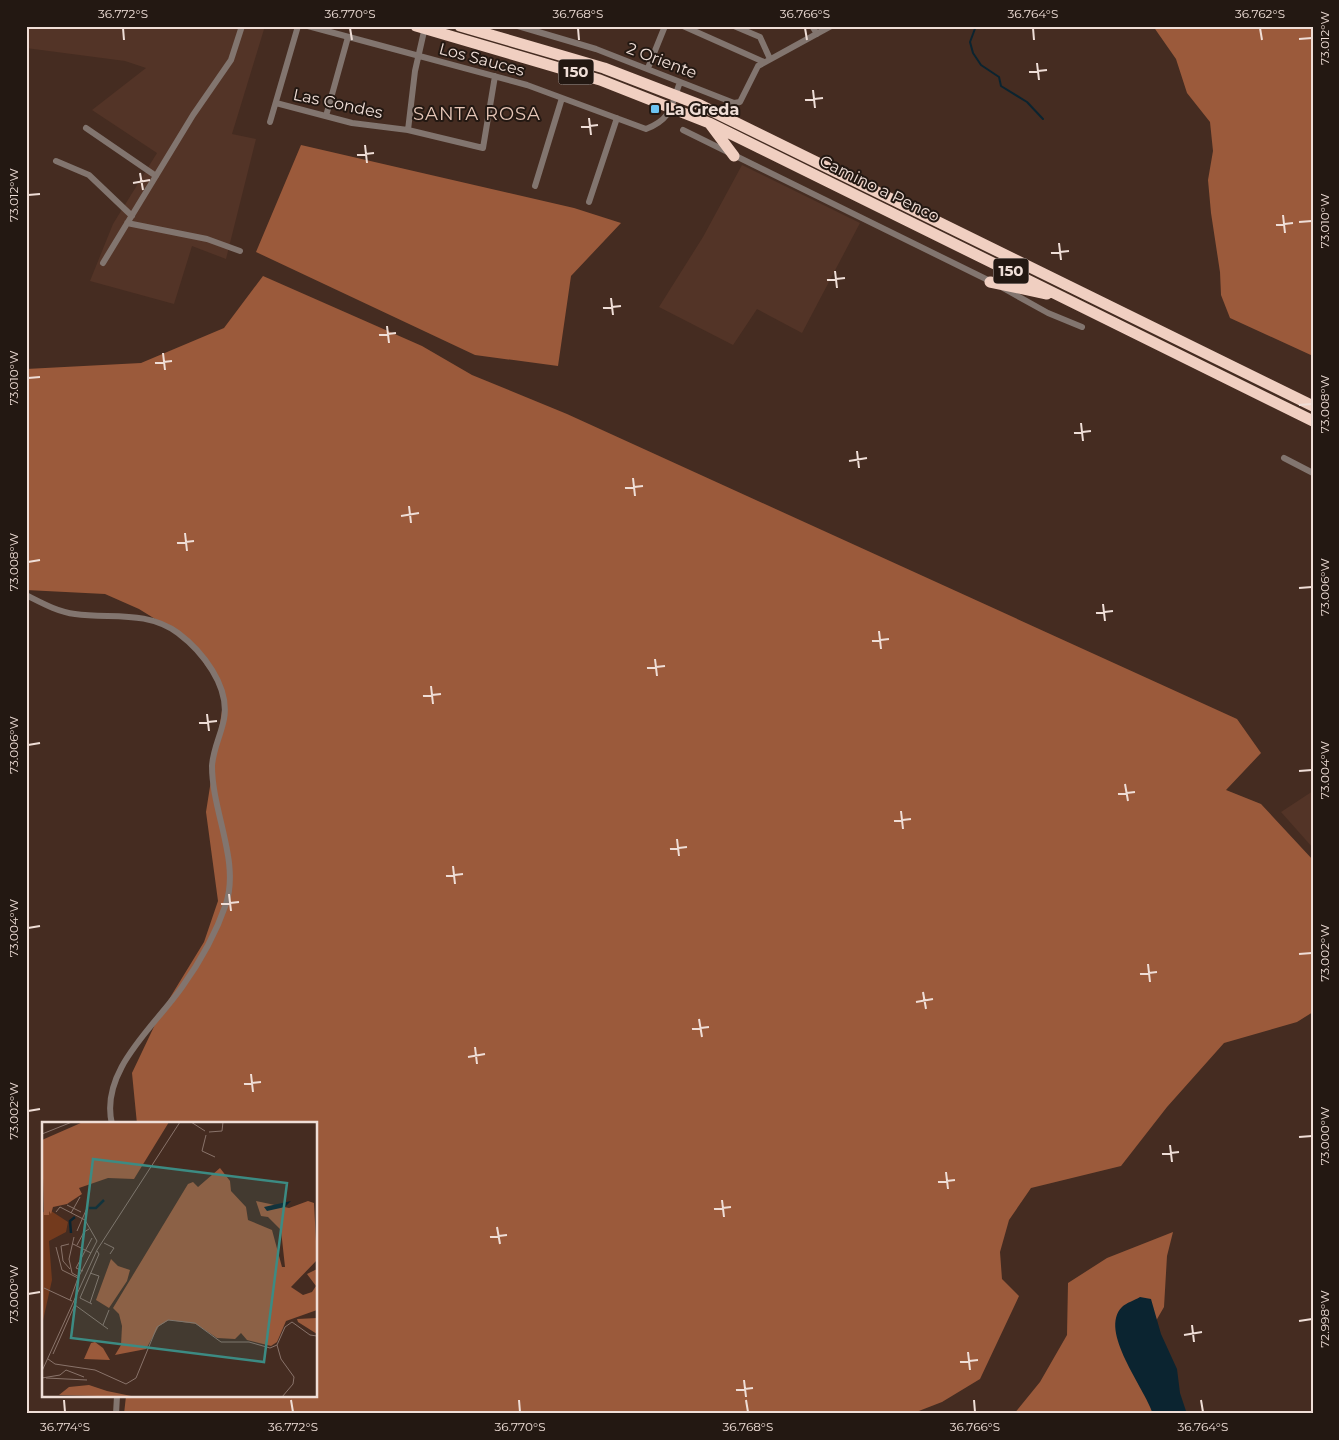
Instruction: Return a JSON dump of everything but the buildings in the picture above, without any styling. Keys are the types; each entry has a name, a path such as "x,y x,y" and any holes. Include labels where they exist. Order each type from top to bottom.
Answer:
{"highway":[{"name":"Camino a Penco","path":"460,26 604,68 675,94 743,125 1313,406"},
{"name":"Camino a Penco","path":"422,27 583,74 671,106 1313,421"},
{"path":"709,123 734,156"},
{"path":"990,282 1067,299"}],"street":[{"path":"103,263 203,98 231,60 242,26"},
{"path":"270,122 298,26"},
{"name":"Los Sauces","path":"308,26 495,76 646,129 664,120 671,106"},
{"name":"2 Oriente","path":"518,26 596,49 737,103 740,102 758,66 767,61"},
{"path":"648,68 665,26"},
{"path":"683,26 767,61"},
{"path":"734,26 760,37 767,61"},
{"path":"812,26 817,34"},
{"path":"767,61 831,26"},
{"path":"408,130 422,27"},
{"path":"326,116 348,38"},
{"name":"Las Condes","path":"276,103 352,123 408,130 483,148 495,76"},
{"path":"671,106 680,82"},
{"path":"535,186 562,98"},
{"path":"589,202 617,118"},
{"path":"86,128 156,176"},
{"path":"683,130 990,282 1048,313 1082,327"},
{"path":"56,161 89,175 132,216"},
{"path":"128,223 207,238 240,251"},
{"path":"1284,458 1313,473"},
{"path":"26,595 67,613 140,617 166,625 185,639 205,660 218,683 224,702 224,721 215,748 212,768 216,806 231,867 228,896 204,951 192,973 120,1071 110,1103 112,1122"},
{"path":"116,1414 117,1398"}],"shaded area":[{"path":"26,26 265,26 232,134 256,139 226,259 192,246 174,304 90,281 113,224 157,153 92,110 146,68 125,61 26,48"},
{"path":"1153,26 1313,26 1313,356 1230,318 1221,295 1220,272 1211,213 1208,180 1213,151 1210,122 1187,93 1176,59"},
{"path":"301,145 574,208 621,223 571,276 558,366 475,355 256,252"},
{"path":"742,165 860,223 802,333 757,309 733,345 659,307 703,237"},
{"path":"263,276 422,346 472,375 567,414 1237,719 1261,753 1226,790 1261,804 1313,860 1313,1012 1297,1022 1224,1043 1167,1107 1121,1166 1031,1188 1009,1220 1000,1252 1002,1279 1019,1296 980,1379 942,1402 911,1414 124,1414 126,1398 318,1398 318,1122 137,1122 132,1073 160,1014 204,942 218,901 206,812 223,704 218,683 194,649 173,630 139,609 105,594 26,590 26,369 141,363 224,328"},
{"path":"1313,791 1313,848 1281,812"},
{"path":"1173,1232 1167,1256 1164,1307 1149,1333 1174,1414 1014,1414 1040,1382 1067,1335 1068,1283 1107,1258"}],"water":[{"path":"1140,1297 1151,1299 1161,1334 1177,1369 1180,1393 1187,1414 1153,1414 1119,1345 1116,1317 1122,1307"}],"waterway":[{"path":"976,26 970,42 973,53 981,65 999,77 1001,86 1027,102 1043,119"}],"place":[{"name":"La Greda","path":"655,109"}],"district":[{"name":"SANTA ROSA","path":"477,114"}]}
